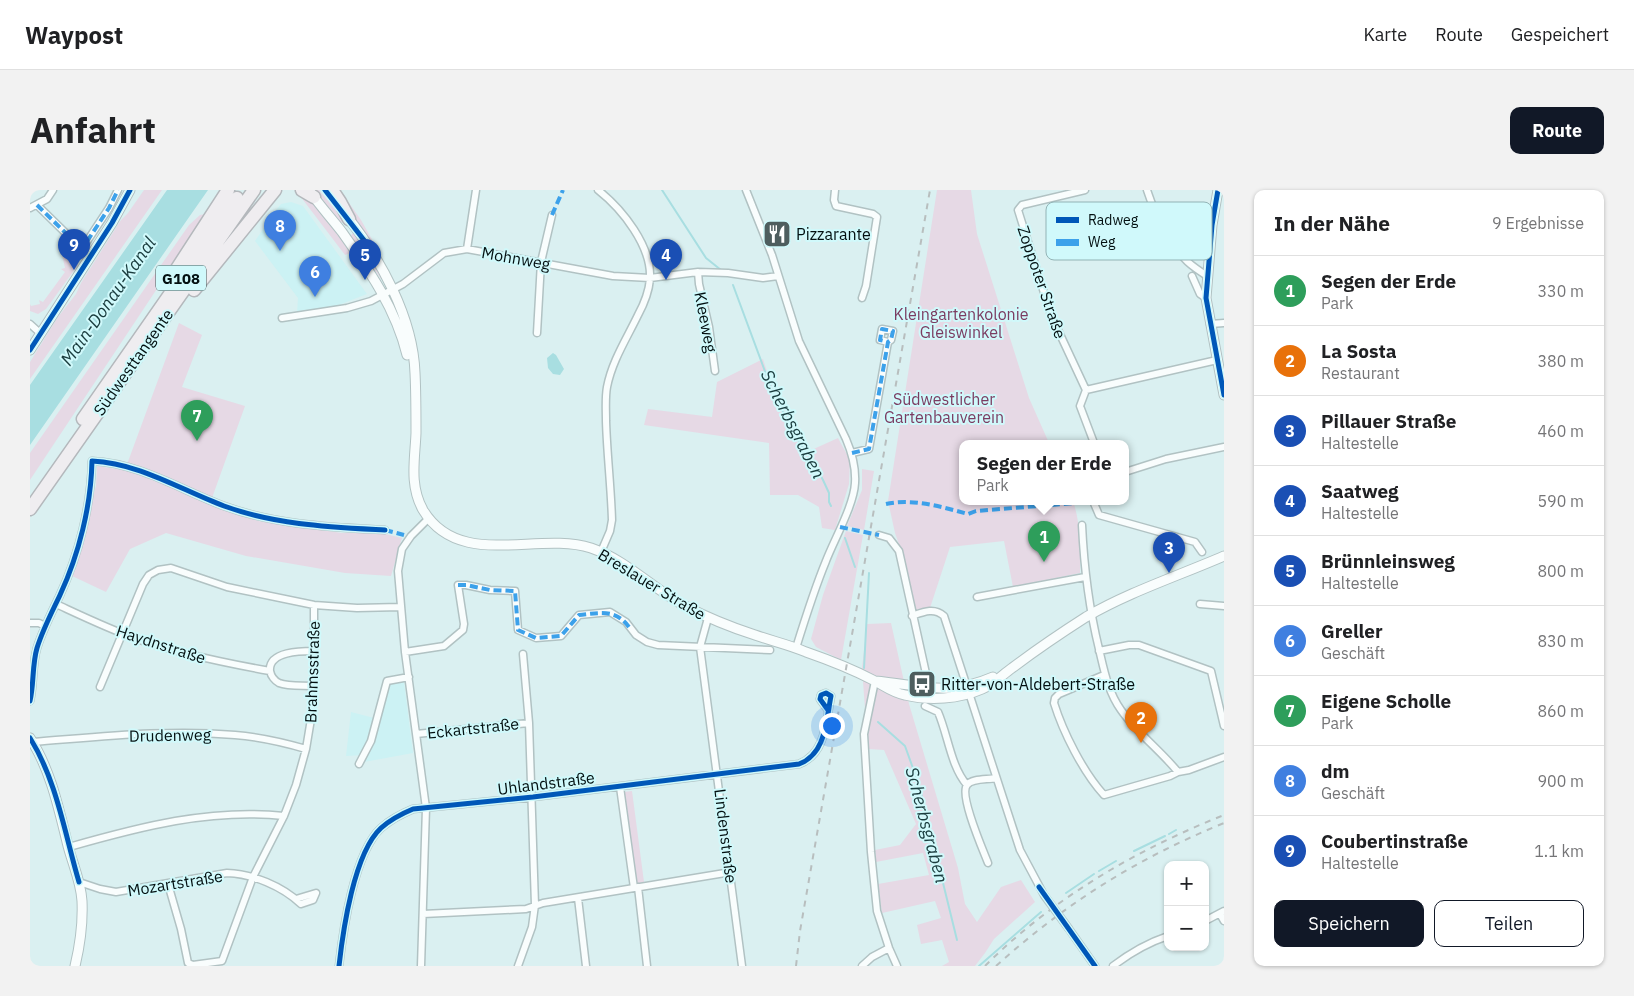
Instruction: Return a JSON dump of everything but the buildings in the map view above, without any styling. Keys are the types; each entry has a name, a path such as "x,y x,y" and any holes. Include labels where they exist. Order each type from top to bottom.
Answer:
{"highway":[{"path":"120,366 133,337 228,190"},
{"name":"Südwesttangente","path":"30,495 243,190"},
{"name":"Südwesttangente","path":"30,509 254,190"},
{"path":"141,350 164,328 273,193 284,190"},
{"path":"302,190 316,192"},
{"path":"332,190 349,219"}],"main road":[{"path":"30,350 112,223 130,190"},
{"path":"1212,219 1218,190"},
{"name":"Breslauer Straße","path":"316,192 349,219 367,244 393,290 403,314 415,369 414,483 422,508 429,518 444,532 460,541 498,546 559,543 589,548 628,566 678,602 708,618 796,648 875,681 930,689 967,690 1010,669 1065,630 1090,615 1118,601 1224,556"},
{"name":"Breslauer Straße","path":"316,192 384,295 404,343 416,399"},
{"path":"1208,260 1206,298 1224,395"},
{"path":"31,740 58,804 68,847 80,882 82,918 76,966"}],"street":[{"path":"53,190 47,199 33,206 82,249 109,208 118,190"},
{"path":"467,249 476,190"},
{"path":"598,190 608,198 632,226 642,243 650,278 640,312 613,364 607,387 607,444 611,500 610,531 601,552"},
{"path":"746,190 772,256 799,341 852,453 854,466 855,484 848,510 813,596 796,648"},
{"path":"836,190 834,200 836,206 873,214 877,217 866,286 862,298"},
{"name":"Zoppoter Straße","path":"1085,190 1022,205 1018,210 1051,315 1086,390"},
{"path":"1146,190 1151,202"},
{"path":"537,333 541,262 552,215"},
{"name":"Mohnweg","path":"393,290 444,253 467,249 613,276 650,278 698,272 728,273 763,278 778,276"},
{"path":"1185,260 1207,276"},
{"name":"Kleeweg","path":"698,272 698,284 709,327 715,371"},
{"path":"1192,276 1200,294 1206,298"},
{"path":"282,318 347,308 371,301 393,290"},
{"path":"1210,324 1224,323"},
{"path":"30,324 40,333"},
{"path":"852,453 869,449 888,342"},
{"path":"1093,440 1080,406 1086,390 1217,360"},
{"path":"1129,471 1156,462 1224,447"},
{"path":"30,701 36,650 72,566 90,493 92,461 107,461 145,472 224,506 263,517 317,526 385,530"},
{"path":"1095,505 1099,515 1195,542 1202,552"},
{"path":"421,966 426,808 405,652 398,571 402,549 410,536 429,518"},
{"path":"1082,524 1085,577 1090,615 1104,675 1120,709 1178,772"},
{"path":"879,535 889,538 899,551 926,678"},
{"path":"100,687 143,584 149,575 158,570 170,568 227,587 314,605 357,608 400,607"},
{"path":"977,597 1085,577"},
{"path":"405,652 444,646 462,630 464,624 458,586 466,584 490,590 515,591 518,630 536,638 561,636 579,615 607,612 626,622 631,630 647,642 658,646 770,650"},
{"name":"Haydnstraße","path":"56,604 122,633 186,654 270,671 279,682 314,686"},
{"path":"1200,604 1224,606"},
{"name":"Brahmsstraße","path":"168,884 181,929 188,963 193,965 222,961 253,877 284,816 296,785 306,748 314,686 314,605"},
{"path":"912,616 932,610 940,612 944,616 1020,850 1044,895 1095,966"},
{"name":"Lindenstraße","path":"708,618 700,647 742,966"},
{"path":"30,624 39,623 45,626"},
{"path":"1099,651 1139,645 1211,671 1224,726"},
{"path":"270,671 271,664 275,658 286,652 314,651"},
{"path":"518,966 532,927 535,905 533,797 523,654"},
{"path":"1104,675 1059,694 1055,698 1054,703 1076,753 1093,782 1104,795 1189,770 1224,757"},
{"path":"359,764 371,741 387,681 409,677"},
{"path":"875,681 864,734 874,889 877,911 897,966"},
{"path":"925,706 938,712 945,728 960,776 967,785 965,796 975,831 988,863"},
{"name":"Uhlandstraße","path":"339,966 350,897 366,851 380,829 399,815 413,809 533,797 799,764 807,761 817,751 821,743 828,710"},
{"name":"Eckartstraße","path":"416,734 529,723"},
{"name":"Drudenweg","path":"31,740 203,733 236,735 306,748"},
{"path":"967,785 977,780 987,781 996,778"},
{"path":"620,786 647,966"},
{"path":"68,847 163,822 212,816 264,814 284,816"},
{"path":"423,914 526,909 535,905 730,872"},
{"name":"Mozartstraße","path":"80,882 116,892 227,874 241,874 288,892 296,899"},
{"path":"578,898 586,966"},
{"path":"1209,919 1222,913 1224,921"},
{"path":"1113,966 1127,955 1152,941 1164,937"},
{"path":"862,966 879,952 889,948"}],"shaded area":[{"path":"291,202 303,206 367,294 331,308 297,313 298,298 255,241 281,204"},
{"path":"404,682 413,753 364,762 365,755 346,756 351,712 378,719 389,683"}],"green space":[{"path":"144,190 162,190 30,379 30,362 58,317 76,294 121,220"},
{"path":"312,190 319,190 344,219 341,223"},
{"path":"335,190 340,190 374,243 370,243"},
{"path":"937,190 971,190 977,234 1029,398 1048,440 959,440 959,505 1074,505 1079,528 1080,573 1013,587 1004,541 950,547 930,608 915,612 904,559 895,533 888,501"},
{"path":"297,192 309,197 345,242 350,253 345,255"},
{"path":"205,214 30,480 30,453 189,225 200,215"},
{"path":"354,231 384,278 381,279 351,236"},
{"path":"62,254 69,261 72,258 78,265 46,309 38,314 30,311 30,304 31,306 40,304 39,300 43,302 65,272 61,269 65,268"},
{"path":"179,323 202,335 182,387 245,406 212,498 126,467"},
{"path":"763,359 771,384 807,452 838,438 850,460 849,484 835,530 822,528 819,507 798,495 770,495 769,443 644,425 648,409 712,417 717,382"},
{"path":"97,466 129,471 258,521 342,533 381,533 402,538 391,576 345,573 246,556 166,533 130,549 106,592 70,575 96,486"},
{"path":"862,469 874,471 864,530 847,526 862,490"},
{"path":"846,531 863,535 841,660 816,647 811,639 823,595"},
{"path":"891,623 909,704 958,868 965,904 977,922 1001,887 1021,880 1035,902 994,939 975,966 942,966 949,962 942,940 921,944 917,925 941,918 935,901 882,913 878,884 929,875 923,853 876,862 875,850 900,845 916,824 884,750 868,749 862,668 867,624"},
{"path":"632,791 644,882 636,884 624,792"}],"water":[{"name":"Main-Donau-Kanal","path":"167,190 208,190 30,445 30,385"},
{"path":"553,353 564,369 560,375 553,374 548,368 547,358"}],"waterway":[{"name":"Scherbsgraben","path":"662,190 706,258 721,270"},
{"name":"Scherbsgraben","path":"733,285 773,393 802,447 809,455 823,480 829,493 831,506"},
{"name":"Scherbsgraben","path":"845,538 855,567"},
{"name":"Scherbsgraben","path":"864,668 869,573"},
{"name":"Scherbsgraben","path":"878,722 905,746 919,785 957,940"},
{"path":"1169,834 1176,830"},
{"path":"1134,851 1165,836"},
{"path":"1099,871 1116,861"},
{"path":"1066,893 1094,874"},
{"path":"979,966 1041,912"}],"railway":[{"path":"796,966 800,931 930,190"},
{"path":"985,966 1011,941 1067,898 1097,878 1159,844 1224,815"},
{"path":"996,966 1049,922 1103,884 1161,852 1224,823"}],"marked path":[{"path":"37,205 82,249 109,208 118,190"},
{"path":"552,215 563,190"},
{"path":"852,453 869,449 888,342 891,340 893,331 882,329 880,340 888,342"},
{"path":"886,504 896,502 917,503 968,514 976,511 1051,505"},
{"path":"840,527 879,535"},
{"path":"385,530 404,535"},
{"path":"458,585 490,590 515,591 518,630 536,638 561,636 579,615 594,613 614,615 626,623 631,630"}],"cycle path":[{"path":"30,350 112,223 130,190"},
{"path":"325,190 367,244"},
{"path":"1212,225 1218,190"},
{"path":"1209,260 1206,298 1224,395"},
{"path":"30,701 37,648 67,579 83,530 92,461 109,463 143,472 224,506 264,517 304,524 385,530"},
{"path":"339,966 351,893 364,855 381,828 400,815 413,809 533,797 799,764 815,753 820,745 826,726 831,696 826,693 821,695 820,699 828,710"},
{"path":"30,738 54,790 79,882"},
{"path":"1039,887 1095,966"}],"place":[{"name":"Pizzarante","path":"777,234"},
{"name":"dm","path":"280,251"},
{"name":"Coubertinstraße","path":"74,270"},
{"name":"Brünnleinsweg","path":"365,280"},
{"name":"Saatweg","path":"666,280"},
{"name":"Greller","path":"315,297"},
{"name":"Eigene Scholle","path":"197,441"},
{"name":"Segen der Erde","path":"1044,562"},
{"name":"Pillauer Straße","path":"1169,573"},
{"name":"Ritter-von-Aldebert-Straße","path":"922,684"},
{"name":"La Sosta","path":"1141,743"}],"park label":[{"name":"Kleingartenkolonie Gleiswinkel","path":"961,323"},
{"name":"Südwestlicher Gartenbauverein","path":"944,408"}]}
